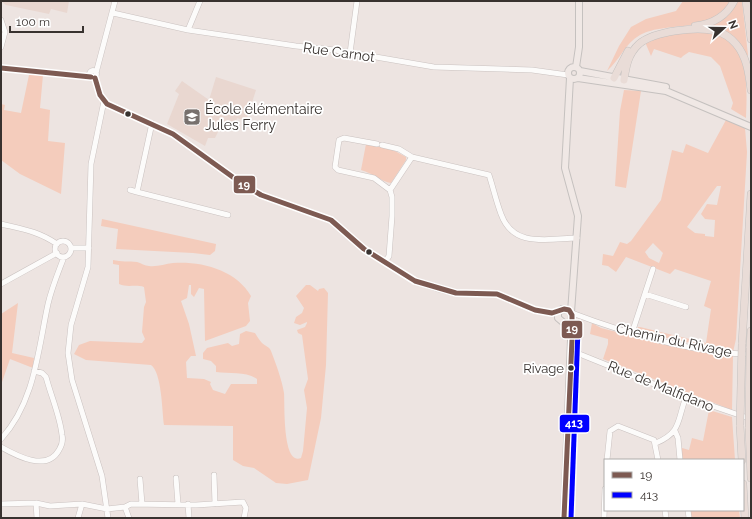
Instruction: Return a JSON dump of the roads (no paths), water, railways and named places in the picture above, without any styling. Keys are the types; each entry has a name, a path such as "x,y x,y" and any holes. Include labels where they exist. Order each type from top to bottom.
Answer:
{"highway":[{"path":"613,80 624,56 643,37 662,31 697,26 711,22 726,13 734,1"},
{"path":"746,1 751,39"},
{"path":"624,80 630,54 645,40 662,34 708,30 725,35 736,44 744,58 751,90"},
{"path":"742,459 740,425 742,344 751,194"},
{"path":"751,331 751,478"},
{"path":"744,501 745,518"}],"main road":[{"path":"572,76 578,69 579,1"},
{"path":"564,518 572,351 571,329 577,238 577,213 565,168 570,85 579,47"},
{"path":"572,76 573,67 613,80 666,92 751,127"},
{"path":"572,76 596,81 624,80 668,88 751,123"},
{"path":"561,320 562,310 573,301"},
{"path":"562,310 572,315"},
{"path":"561,320 572,315"},
{"path":"561,320 571,329"}],"street":[{"path":"108,1 115,4 98,64 93,74 104,101 113,108 152,123 173,134 241,183 261,195 331,220 358,244 415,280 438,289 456,293 497,294 522,306 552,313 561,320"},
{"path":"188,30 200,1"},
{"path":"350,53 357,1"},
{"name":"Rue Carnot","path":"112,12 188,30 350,53 434,67 532,70 572,76"},
{"path":"1,20 6,32 1,48"},
{"path":"1,68 93,74"},
{"path":"104,101 91,164 88,267 71,325 68,353 72,380 102,476 108,518"},
{"path":"137,192 152,123"},
{"path":"385,262 389,256 392,216 392,197 390,190 374,178 338,170 335,166 339,140 344,138 399,149 412,157 489,174 504,222 517,236 530,239 577,238"},
{"path":"390,190 412,157"},
{"path":"130,190 228,215"},
{"path":"1,224 46,236 57,244"},
{"path":"1,439 22,409 30,391 49,303 64,257 69,255 72,248 70,243 61,241 57,244 55,249 57,254 64,257"},
{"path":"72,248 89,248"},
{"path":"1,284 57,254"},
{"path":"632,333 653,269"},
{"path":"645,294 686,307"},
{"path":"552,313 562,310"},
{"name":"Chemin du Rivage","path":"572,315 632,333 719,352 751,351"},
{"name":"Rue de Malfidano","path":"572,351 750,423"},
{"path":"1,447 16,455 40,460 49,460 57,454 61,446 62,435 46,378 42,373 34,371"},
{"path":"656,443 675,431 686,397"},
{"path":"607,459 610,431 618,426 651,438 656,443 658,459"},
{"path":"675,431 678,438 680,459"},
{"path":"214,475 215,504"},
{"path":"176,478 178,504"},
{"path":"140,479 142,504"},
{"path":"1,504 36,503 50,506 82,504 107,509 125,507 131,504 230,504 243,502 246,508 244,518"},
{"path":"36,503 37,518"},
{"path":"78,518 82,504"},
{"path":"188,504 189,518"},
{"path":"125,507 129,518"}],"place":[{"name":"École élémentaire Jules Ferry","path":"192,117"},
{"name":"Rivage","path":"571,368"}]}
